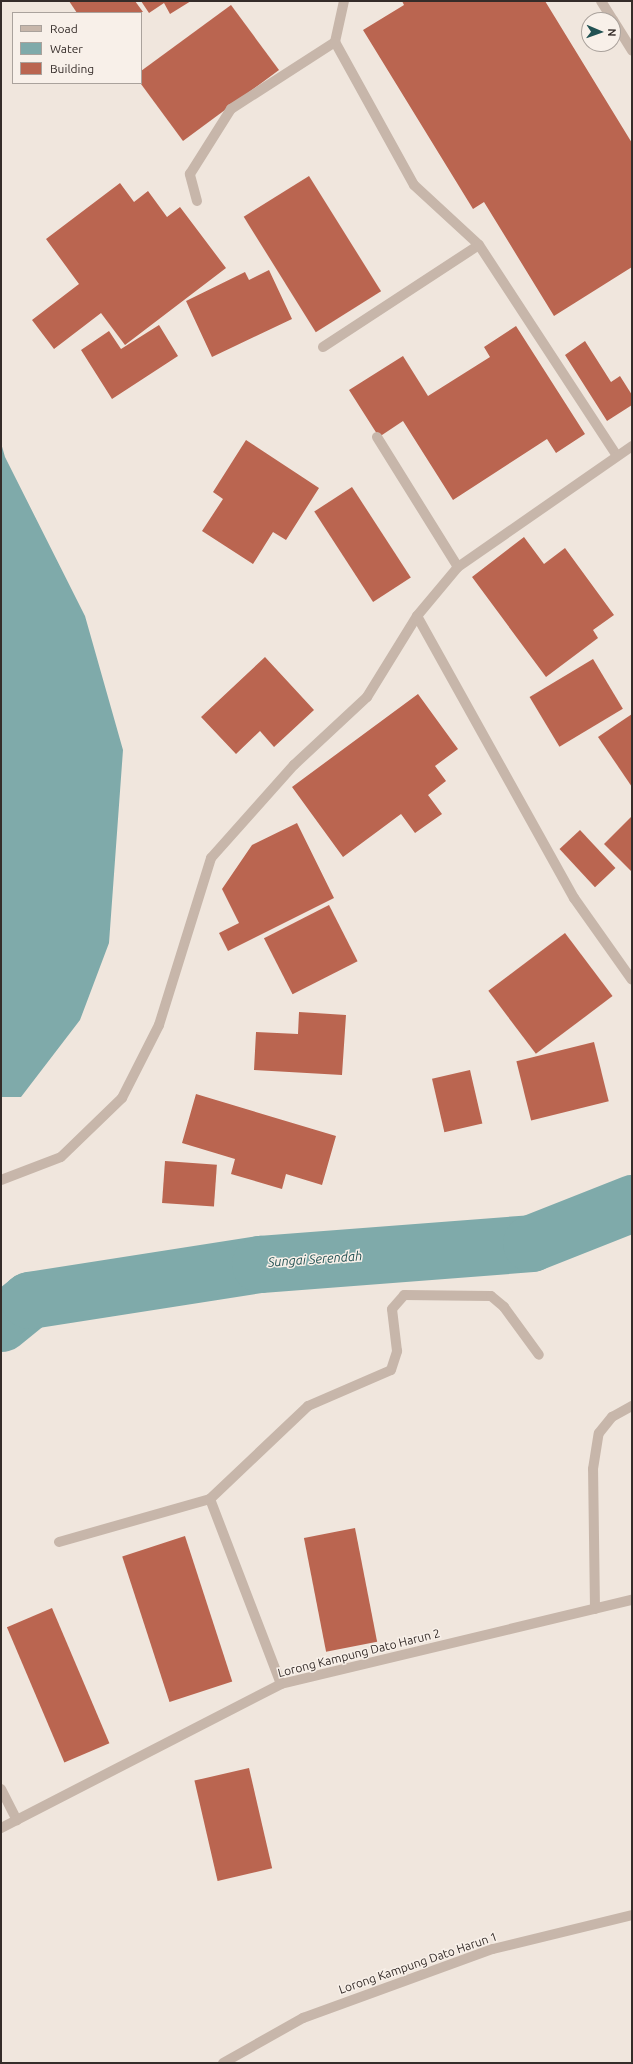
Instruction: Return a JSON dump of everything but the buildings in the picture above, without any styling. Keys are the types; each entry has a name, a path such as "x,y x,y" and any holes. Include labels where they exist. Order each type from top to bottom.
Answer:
{"street":[{"path":"344,1 335,42 414,185 479,245 616,456"},
{"path":"601,1 608,12"},
{"path":"621,33 632,51"},
{"path":"197,201 190,174 231,109 335,42"},
{"path":"323,347 479,245"},
{"path":"377,437 458,567"},
{"path":"1,1180 61,1157 122,1098 159,1025 211,858 294,765 366,697 416,616 458,567 616,456 632,447"},
{"path":"416,616 574,898 632,980"},
{"path":"59,1542 210,1498 308,1406 391,1370 397,1351 392,1310 404,1295 491,1296 504,1306 539,1355"},
{"path":"595,1609 593,1469 599,1433 612,1417 632,1406"},
{"path":"210,1498 281,1684"},
{"name":"Lorong Kampung Dato Harun 2","path":"1,1828 281,1684 632,1600"},
{"path":"1,1789 17,1820"},
{"name":"Lorong Kampung Dato Harun 1","path":"223,2063 303,2018 486,1951 632,1915"}],"water":[{"path":"1,443 5,457 85,616 123,750 109,943 80,1020 21,1097 1,1097"}],"waterway":[{"name":"Sungai Serendah","path":"1,1323 29,1300 260,1264 531,1243 632,1203"}]}
